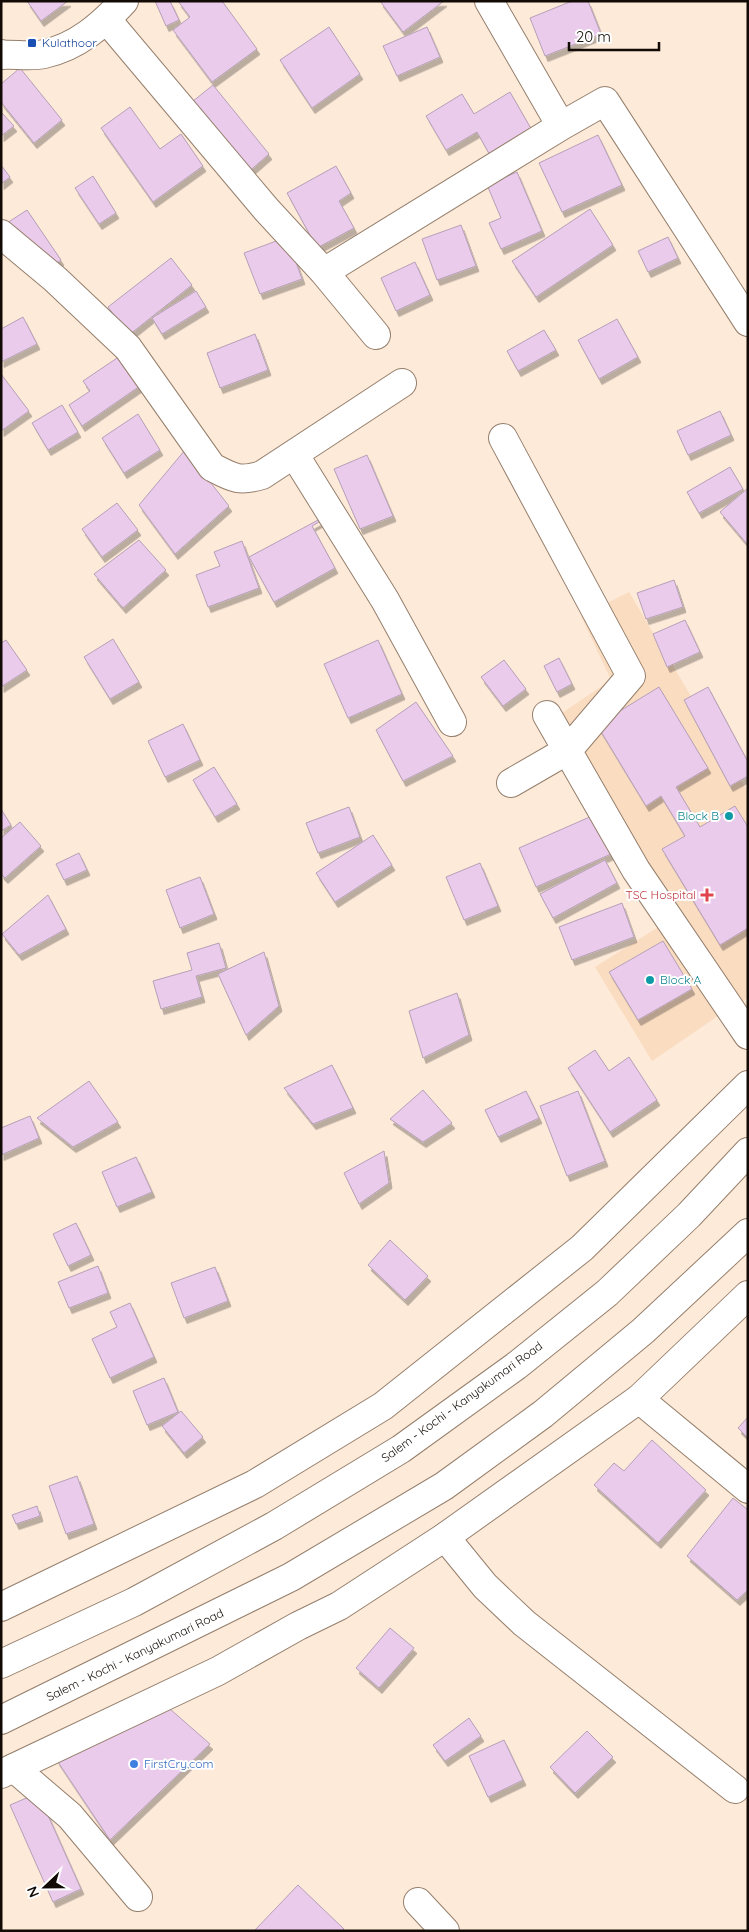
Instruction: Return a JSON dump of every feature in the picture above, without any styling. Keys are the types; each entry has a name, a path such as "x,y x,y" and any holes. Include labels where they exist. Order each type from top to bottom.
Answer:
{"main road":[{"path":"489,1 560,126"},
{"path":"1,55 44,54 87,36 115,11 266,209 324,272 376,335"},
{"path":"324,272 560,126 605,102 748,322"},
{"path":"1,234 55,279 128,348 212,467 233,478 247,480 262,475 402,382"},
{"path":"503,438 631,676 568,750 511,783"},
{"path":"294,454 385,600 452,722"},
{"path":"547,715 636,870 748,1035"},
{"path":"1,1606 255,1484 383,1406 582,1248 748,1085"},
{"name":"Salem - Kochi - Kanyakumari Road","path":"1,1664 134,1602 274,1526 401,1449 516,1366 607,1292 689,1215 748,1152"},
{"name":"Salem - Kochi - Kanyakumari Road","path":"1,1720 291,1577 444,1486 543,1414 629,1343 748,1233"},
{"path":"138,1897 70,1816 8,1771 218,1672 298,1626 339,1606 445,1537 639,1400 748,1295"},
{"path":"639,1400 748,1489"},
{"path":"445,1537 485,1586 524,1623 735,1789"},
{"path":"418,1902 445,1931"}],"shaded area":[{"name":"TSC Hospital","path":"629,592 748,792 748,997 735,1009 559,715 611,680 581,616"},
{"path":"660,926 718,1016 652,1061 595,967"}],"building":[{"path":"27,1 68,1 41,21"},
{"path":"155,1 170,1 179,20 166,26"},
{"path":"178,1 222,1 257,49 212,82 173,30 190,17"},
{"path":"380,1 444,1 403,32"},
{"path":"572,1 588,1 601,34 545,56 530,18"},
{"path":"329,27 360,74 312,108 280,60"},
{"path":"427,27 440,57 397,76 383,46"},
{"path":"20,68 62,120 34,143 1,102 1,84"},
{"path":"213,85 269,154 245,175 187,106"},
{"path":"510,92 533,132 491,157 477,132 446,150 426,116 462,94 474,114"},
{"path":"130,107 160,149 181,134 203,166 153,202 101,128"},
{"path":"1,112 14,126 1,136"},
{"path":"598,135 622,185 562,212 539,163"},
{"path":"1,165 10,177 1,184"},
{"path":"336,166 351,193 339,201 354,228 317,248 287,193"},
{"path":"517,172 542,231 501,249 489,223 501,218 487,185"},
{"path":"93,176 116,213 99,224 75,188"},
{"path":"590,209 613,245 536,297 512,261"},
{"path":"27,210 61,260 41,274 7,223"},
{"path":"461,225 476,266 437,280 422,239"},
{"path":"287,237 302,279 260,294 244,253"},
{"path":"668,237 678,258 648,272 638,251"},
{"path":"171,258 192,285 129,335 108,307"},
{"path":"415,262 430,295 396,311 381,278"},
{"path":"196,291 206,307 162,334 152,318"},
{"path":"23,317 37,344 1,362 1,329"},
{"path":"617,319 638,357 599,379 578,340"},
{"path":"544,330 556,350 518,371 507,351"},
{"path":"255,334 268,370 220,388 207,353"},
{"path":"120,356 140,386 82,426 69,405 90,391 83,381"},
{"path":"1,374 29,411 1,431"},
{"path":"62,405 78,432 48,450 32,423"},
{"path":"720,411 731,435 688,455 677,431"},
{"path":"138,414 160,450 124,473 102,438"},
{"path":"185,450 229,506 175,554 139,505"},
{"path":"367,455 393,516 360,529 334,469"},
{"path":"730,467 743,489 699,513 687,492"},
{"path":"748,488 748,545 720,512"},
{"path":"117,503 138,530 102,557 82,529"},
{"path":"320,519 321,521 312,526 335,568 274,602 249,557"},
{"path":"139,540 166,570 123,608 94,574"},
{"path":"242,541 259,588 208,607 196,575 220,566 214,552"},
{"path":"674,580 683,607 646,619 637,593"},
{"path":"685,620 700,652 667,667 653,634"},
{"path":"113,639 139,682 110,699 84,657"},
{"path":"6,640 27,670 1,687 1,643"},
{"path":"378,640 402,694 348,718 324,664"},
{"path":"559,658 572,684 557,692 544,666"},
{"path":"504,660 526,689 503,706 481,677"},
{"name":"Block B","path":"659,687 708,768 676,787 700,827 735,806 748,827 748,928 720,945 662,849 685,836 661,796 646,806 597,725"},
{"path":"708,687 748,762 748,776 730,786 684,700"},
{"path":"416,702 453,756 403,781 376,730"},
{"path":"183,724 200,760 165,777 148,741"},
{"path":"214,767 237,804 215,817 193,780"},
{"path":"349,807 360,837 318,853 306,823"},
{"path":"1,809 11,825 1,831"},
{"path":"601,812 618,851 536,887 519,848"},
{"path":"20,822 41,846 5,878 1,874 1,838"},
{"path":"373,835 392,865 335,902 316,873"},
{"path":"79,853 87,870 64,880 56,864"},
{"path":"605,860 617,883 553,918 540,894"},
{"path":"480,863 498,906 464,920 446,877"},
{"path":"200,877 214,914 180,928 166,890"},
{"path":"48,895 66,929 19,955 2,934"},
{"path":"622,903 634,937 572,960 559,927"},
{"name":"Block A","path":"663,941 692,989 638,1020 609,972"},
{"path":"219,943 226,968 196,976 202,997 161,1009 153,981 192,970 187,953"},
{"path":"264,952 279,1006 246,1035 218,974"},
{"path":"457,993 469,1035 423,1058 409,1011"},
{"path":"595,1050 609,1071 629,1057 657,1100 610,1132 568,1068"},
{"path":"332,1065 353,1108 313,1124 284,1088"},
{"path":"89,1081 118,1122 73,1147 37,1118"},
{"path":"423,1090 452,1123 423,1142 390,1119"},
{"path":"526,1091 539,1118 498,1137 485,1110"},
{"path":"578,1091 605,1161 567,1176 540,1106"},
{"path":"30,1116 39,1138 1,1155 1,1128"},
{"path":"384,1151 389,1183 359,1204 344,1173"},
{"path":"136,1157 152,1192 117,1207 102,1172"},
{"path":"76,1223 91,1255 68,1266 53,1234"},
{"path":"390,1240 428,1276 405,1300 368,1265"},
{"path":"98,1266 108,1293 69,1308 58,1282"},
{"path":"215,1267 228,1301 184,1318 171,1283"},
{"path":"130,1303 154,1357 110,1378 92,1339 117,1327 110,1312"},
{"path":"164,1378 178,1412 147,1425 133,1391"},
{"path":"181,1411 203,1437 184,1453 162,1426"},
{"path":"748,1417 748,1438 738,1428"},
{"path":"652,1440 706,1490 658,1543 594,1485 614,1463 624,1471"},
{"path":"77,1476 94,1524 66,1534 49,1486"},
{"path":"733,1498 748,1510 748,1590 737,1600 687,1556"},
{"path":"37,1506 40,1516 16,1524 12,1515"},
{"path":"390,1628 414,1648 379,1688 356,1668"},
{"path":"162,1702 210,1744 110,1840 56,1759"},
{"path":"469,1718 481,1736 445,1761 433,1745"},
{"path":"587,1731 613,1757 575,1793 550,1767"},
{"path":"504,1740 523,1780 488,1797 469,1756"},
{"path":"38,1793 81,1889 53,1902 10,1805"},
{"path":"298,1885 344,1929 342,1931 254,1931"}],"place":[{"name":"Kulathoor","path":"32,43"},
{"name":"Block B","path":"729,816"},
{"name":"TSC Hospital","path":"707,895"},
{"name":"Block A","path":"650,980"},
{"name":"FirstCry.com","path":"134,1764"}]}
